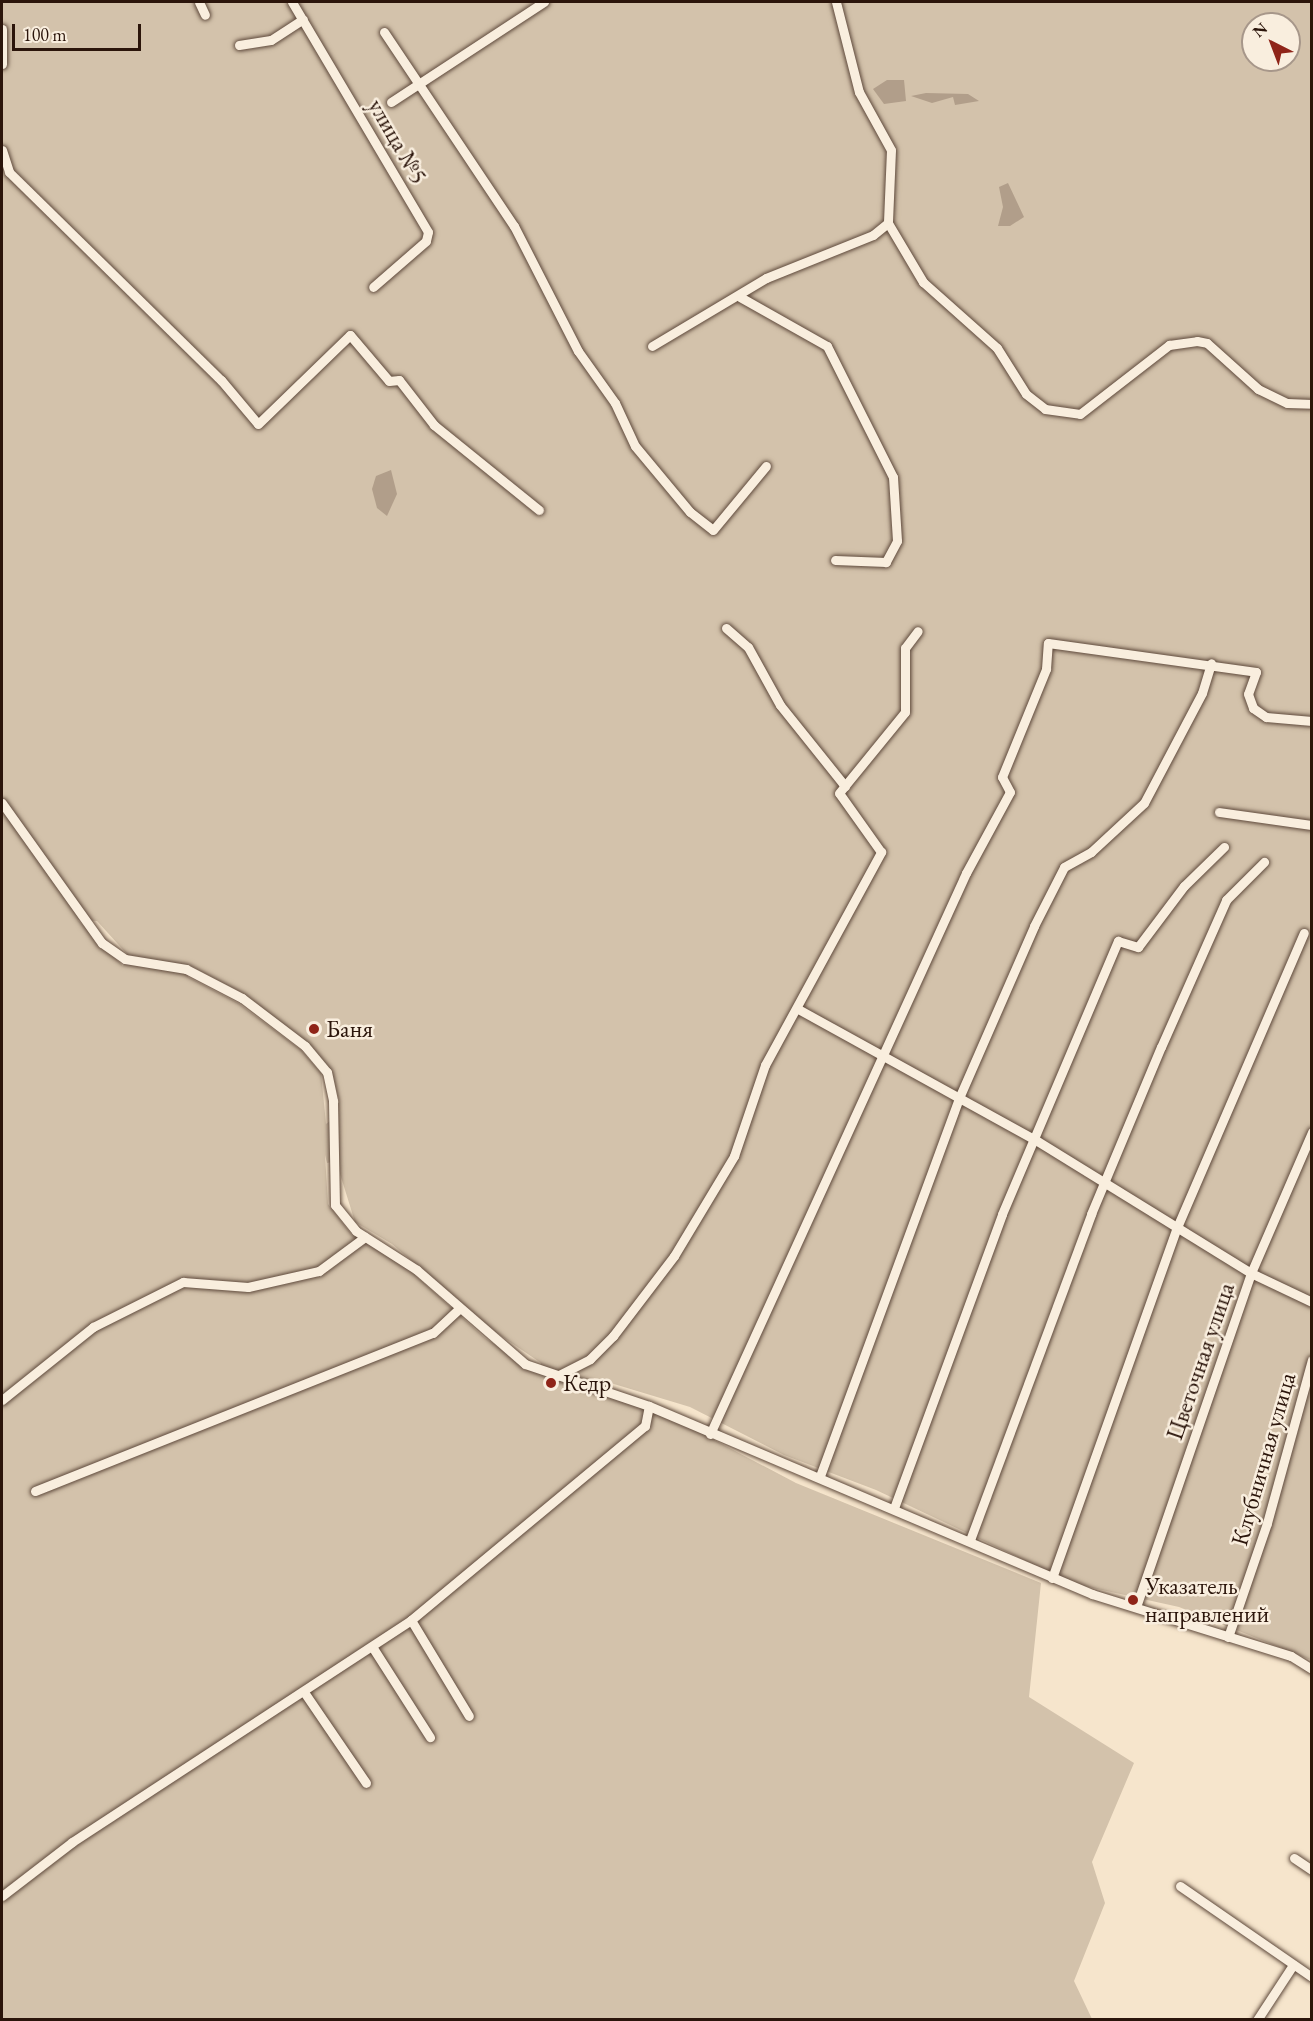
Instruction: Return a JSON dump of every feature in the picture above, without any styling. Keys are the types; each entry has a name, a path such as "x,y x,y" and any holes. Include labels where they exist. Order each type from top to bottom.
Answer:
{"street":[{"path":"199,2 205,15"},
{"name":"улица №5","path":"292,2 428,232 426,241 373,287"},
{"path":"526,2 534,9"},
{"path":"392,102 421,86 544,2"},
{"path":"836,2 859,92 891,150 888,223 923,282 997,348 1026,394 1045,409 1080,414 1169,345 1197,341 1208,343 1258,389 1287,403 1311,404"},
{"path":"239,45 271,40 303,19"},
{"path":"2,28 2,64"},
{"path":"384,32 514,226 578,351 615,403 635,446 690,512 713,530 766,466"},
{"path":"2,150 9,172 227,386 258,424 350,335 389,381 399,380 434,425 540,510"},
{"path":"652,346 740,297 766,278 873,235 888,223"},
{"path":"740,297 826,346 848,378 893,477 897,542 886,562 835,560"},
{"path":"726,628 748,646 780,705 845,786"},
{"path":"557,1376 590,1359 613,1336 674,1256 734,1156 765,1065 800,1010 881,852 839,793 905,712 905,648 918,631"},
{"path":"710,1434 966,873 1010,792 1002,777 1046,669 1048,643 1211,663 1256,672 1248,694 1253,708 1266,717 1311,720"},
{"path":"819,1476 959,1098 1064,867 1091,852 1144,803 1202,693 1211,663"},
{"path":"2,803 102,943 125,959 186,969 243,999 305,1046 327,1072 333,1101 335,1205 365,1237 417,1270 459,1309 525,1364 649,1406 779,1465 819,1476 1052,1578 1291,1656 1311,1669"},
{"path":"1219,812 1311,825"},
{"path":"894,1508 1034,1139 1118,941 1138,947 1184,886 1224,847"},
{"path":"969,1540 1091,1214 1107,1185 1226,900 1264,862"},
{"path":"1052,1578 1178,1225 1304,933"},
{"path":"800,1010 1034,1139 1107,1185 1178,1225 1251,1273 1311,1302"},
{"name":"Цветочная улица","path":"1136,1607 1251,1273 1311,1132"},
{"path":"2,1400 93,1327 183,1282 248,1287 319,1271 365,1237"},
{"path":"34,1491 433,1333 459,1309"},
{"name":"Клубничная улица","path":"1228,1637 1267,1523 1311,1360"},
{"path":"2,1896 72,1842 373,1648 411,1620 645,1426 649,1406"},
{"path":"411,1620 469,1716"},
{"path":"373,1648 430,1737"},
{"path":"304,1692 366,1783"},
{"path":"1294,1858 1311,1870"},
{"path":"1180,1887 1311,1977"},
{"path":"1257,2019 1293,1965"}],"shaded area":[{"path":"2,2 1311,2 1311,1660 1179,1607 1075,1584 876,1490 784,1455 690,1407 594,1378 590,1387 682,1423 796,1483 1041,1583 1029,1697 1134,1763 1092,1862 1105,1903 1074,1981 1092,2019 2,2019","holes":["78,920 97,921 127,954 123,966","189,965 246,995 308,1044 332,1072 339,1100 336,1116 326,1124 321,1073 301,1050 238,1003 188,977","325,1155 327,1163 336,1161 355,1222 392,1244 494,1331 541,1363 542,1375 485,1338 396,1258 352,1235 328,1204"]},
{"path":"887,80 904,80 906,101 884,104 873,89"},
{"path":"926,93 968,94 979,101 955,105 953,97 932,103 911,96"},
{"path":"1008,183 1024,217 1010,226 998,226 1003,207 999,187"},
{"path":"391,470 397,494 387,516 377,508 372,489 376,476"}],"place":[{"name":"Баня","path":"314,1029"},
{"name":"Кедр","path":"551,1383"},
{"name":"Указатель направлений","path":"1133,1600"}]}
